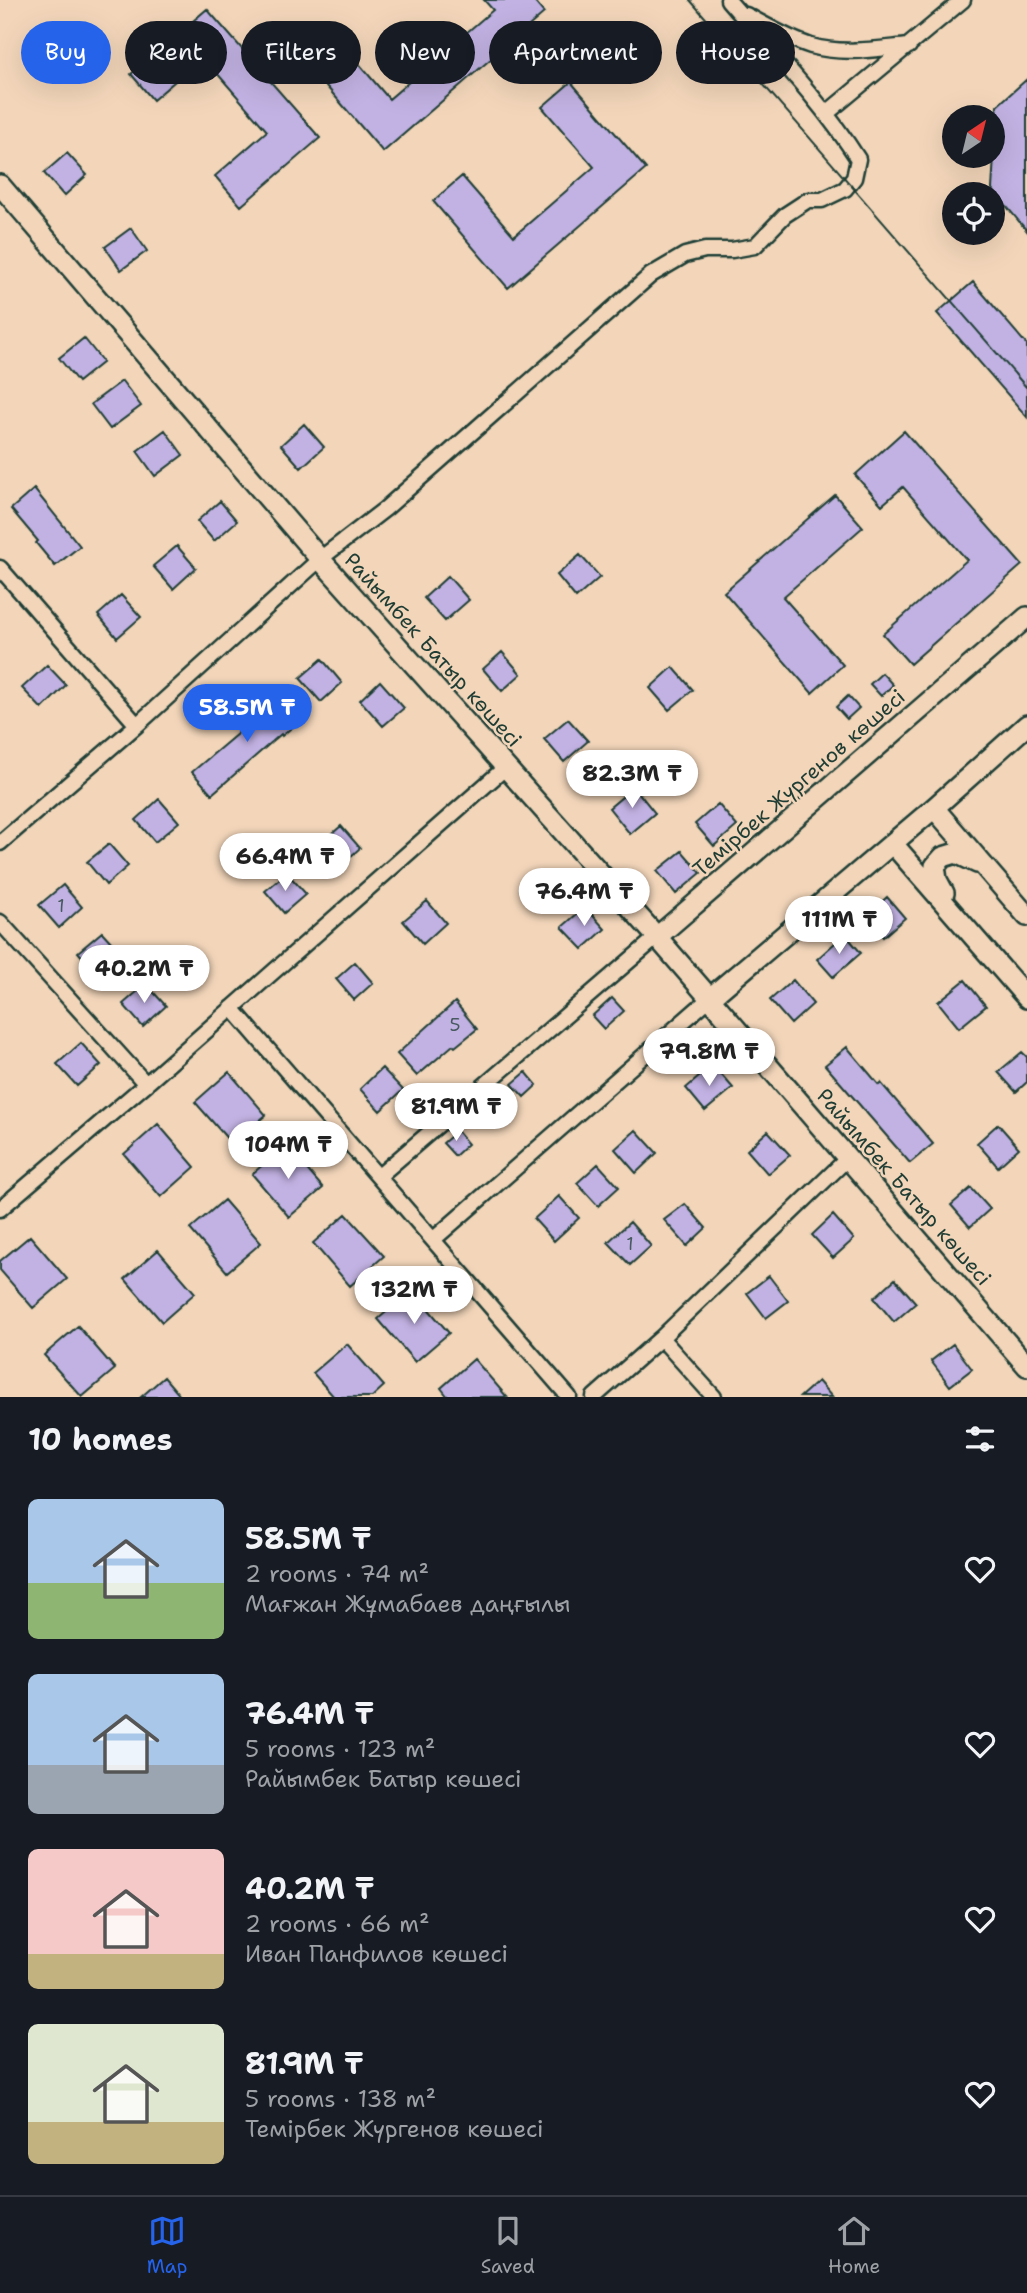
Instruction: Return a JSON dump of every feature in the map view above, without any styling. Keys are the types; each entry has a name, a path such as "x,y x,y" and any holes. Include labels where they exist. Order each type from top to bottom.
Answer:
{"street":[{"path":"827,113 963,0"},
{"path":"733,5 780,33 810,46 855,51 909,46"},
{"path":"0,843 320,559 385,509 651,275 685,255 705,250 732,250 755,246 785,215 808,200 822,200 845,189 854,178 858,159 827,113 733,5"},
{"name":"Райымбек Батыр көшесі","path":"0,185 320,559 657,937 1027,1366"},
{"path":"0,568 136,725"},
{"name":"Темірбек Жүргенов көшесі","path":"379,1176 1026,616"},
{"path":"434,1239 710,998 893,844 1027,725"},
{"path":"0,1209 506,767"},
{"path":"934,808 1027,916"},
{"path":"893,844 1027,998"},
{"path":"954,913 937,880 935,866 943,857 956,853 977,863 988,872"},
{"path":"0,922 146,1084"},
{"path":"232,1008 569,1397"},
{"path":"593,1397 661,1338 849,1157"},
{"path":"661,1338 714,1397"}],"building":[{"path":"484,0 533,0 544,13 535,21 489,21 489,60 475,73 475,25 493,10"},
{"path":"207,9 218,21 193,21"},
{"path":"227,32 241,48 241,84 273,84 320,138 241,206 215,176 267,131 226,84"},
{"path":"361,66 389,99 407,84 462,84 383,152 324,84 361,84"},
{"path":"1027,79 1027,231 1005,205 1005,182 992,182 993,168 1005,168 1005,105 998,105"},
{"path":"139,84 172,84 153,100"},
{"path":"569,84 573,84 646,169 508,288 433,201 462,176 514,236 594,167 542,107"},
{"path":"67,153 87,175 64,196 44,173"},
{"path":"131,228 147,251 121,270 105,247"},
{"path":"973,282 1027,345 1027,417 937,313"},
{"path":"84,338 103,362 78,382 59,358"},
{"path":"122,381 141,406 110,429 91,404"},
{"path":"304,424 324,447 301,468 281,445"},
{"path":"165,430 183,455 155,476 137,451"},
{"path":"904,431 1022,565 910,664 883,634 967,560 903,487 882,505 855,475"},
{"path":"34,489 80,546 55,566 11,509"},
{"path":"835,495 863,527 783,597 843,665 812,693 724,592"},
{"path":"220,501 237,521 214,541 197,521"},
{"path":"177,546 196,568 173,589 153,566"},
{"path":"580,555 600,577 576,598 557,575"},
{"path":"448,576 469,600 445,621 424,598"},
{"path":"121,595 141,617 117,638 98,615"},
{"path":"502,652 521,674 502,691 483,669"},
{"path":"322,659 342,683 321,702 300,678"},
{"path":"47,665 66,685 42,709 22,688"},
{"path":"673,667 693,690 669,710 650,688"},
{"path":"882,673 893,685 881,696 870,684"},
{"path":"380,681 404,708 383,726 360,700"},
{"path":"283,695 303,718 212,794 192,772"},
{"path":"848,696 859,708 847,719 836,707"},
{"path":"568,719 588,741 564,762 544,739"},
{"path":"634,787 655,813 630,834 609,808"},
{"path":"159,799 179,822 155,842 136,820"},
{"path":"718,804 737,826 714,846 695,824"},
{"path":"341,826 360,848 337,869 317,847"},
{"path":"109,844 128,866 106,885 87,862"},
{"path":"682,851 701,873 676,894 657,871"},
{"path":"287,873 306,894 284,913 265,891"},
{"path":"63,885 82,907 59,928 39,905"},
{"path":"887,897 905,918 883,937 865,917"},
{"path":"427,901 446,923 423,944 403,921"},
{"path":"585,907 605,929 583,949 562,927"},
{"path":"102,932 122,954 98,975 78,952"},
{"path":"845,934 861,953 833,977 817,959"},
{"path":"355,962 373,983 354,1000 336,979"},
{"path":"793,980 813,1004 791,1024 770,1000"},
{"path":"965,980 986,1006 959,1028 938,1002"},
{"path":"146,984 166,1006 143,1027 123,1004"},
{"path":"612,998 624,1011 604,1029 592,1016"},
{"path":"455,1002 477,1029 455,1047 453,1045 417,1076 397,1054"},
{"path":"81,1043 101,1065 77,1086 57,1064"},
{"path":"847,1047 933,1144 910,1163 825,1065"},
{"path":"1022,1052 1027,1057 1027,1082 1016,1092 998,1072"},
{"path":"713,1065 733,1088 705,1111 686,1088"},
{"path":"382,1068 403,1090 380,1111 360,1089"},
{"path":"229,1072 266,1115 232,1144 195,1102"},
{"path":"526,1072 537,1085 524,1097 512,1084"},
{"path":"158,1124 195,1167 161,1197 124,1154"},
{"path":"998,1124 1019,1148 998,1167 977,1143"},
{"path":"636,1130 657,1153 636,1173 615,1149"},
{"path":"457,1131 468,1144 455,1156 443,1143"},
{"path":"768,1131 790,1155 768,1174 747,1150"},
{"path":"286,1145 323,1188 289,1217 252,1174"},
{"path":"598,1164 619,1187 598,1206 577,1183"},
{"path":"971,1188 990,1209 970,1227 951,1205"},
{"path":"559,1196 579,1218 554,1241 534,1219"},
{"path":"224,1200 261,1243 227,1272 190,1229"},
{"path":"685,1204 706,1228 687,1246 664,1220"},
{"path":"346,1214 384,1256 350,1286 313,1243"},
{"path":"833,1215 854,1239 833,1258 812,1235"},
{"path":"630,1222 651,1246 630,1265 608,1242"},
{"path":"30,1236 67,1279 33,1308 0,1270 0,1261"},
{"path":"158,1250 195,1293 162,1322 125,1279"},
{"path":"769,1276 788,1301 766,1318 747,1293"},
{"path":"895,1279 916,1303 894,1322 874,1298"},
{"path":"412,1290 449,1333 415,1362 378,1319"},
{"path":"78,1326 115,1369 82,1397 44,1355"},
{"path":"347,1344 384,1386 372,1397 334,1397 313,1373"},
{"path":"953,1344 972,1369 950,1386 931,1361"},
{"path":"474,1359 507,1397 448,1397 441,1388"},
{"path":"164,1377 181,1397 141,1397"},
{"path":"818,1381 832,1397 800,1397"}],"tram line":[{"path":"690,0 1027,388"}]}
